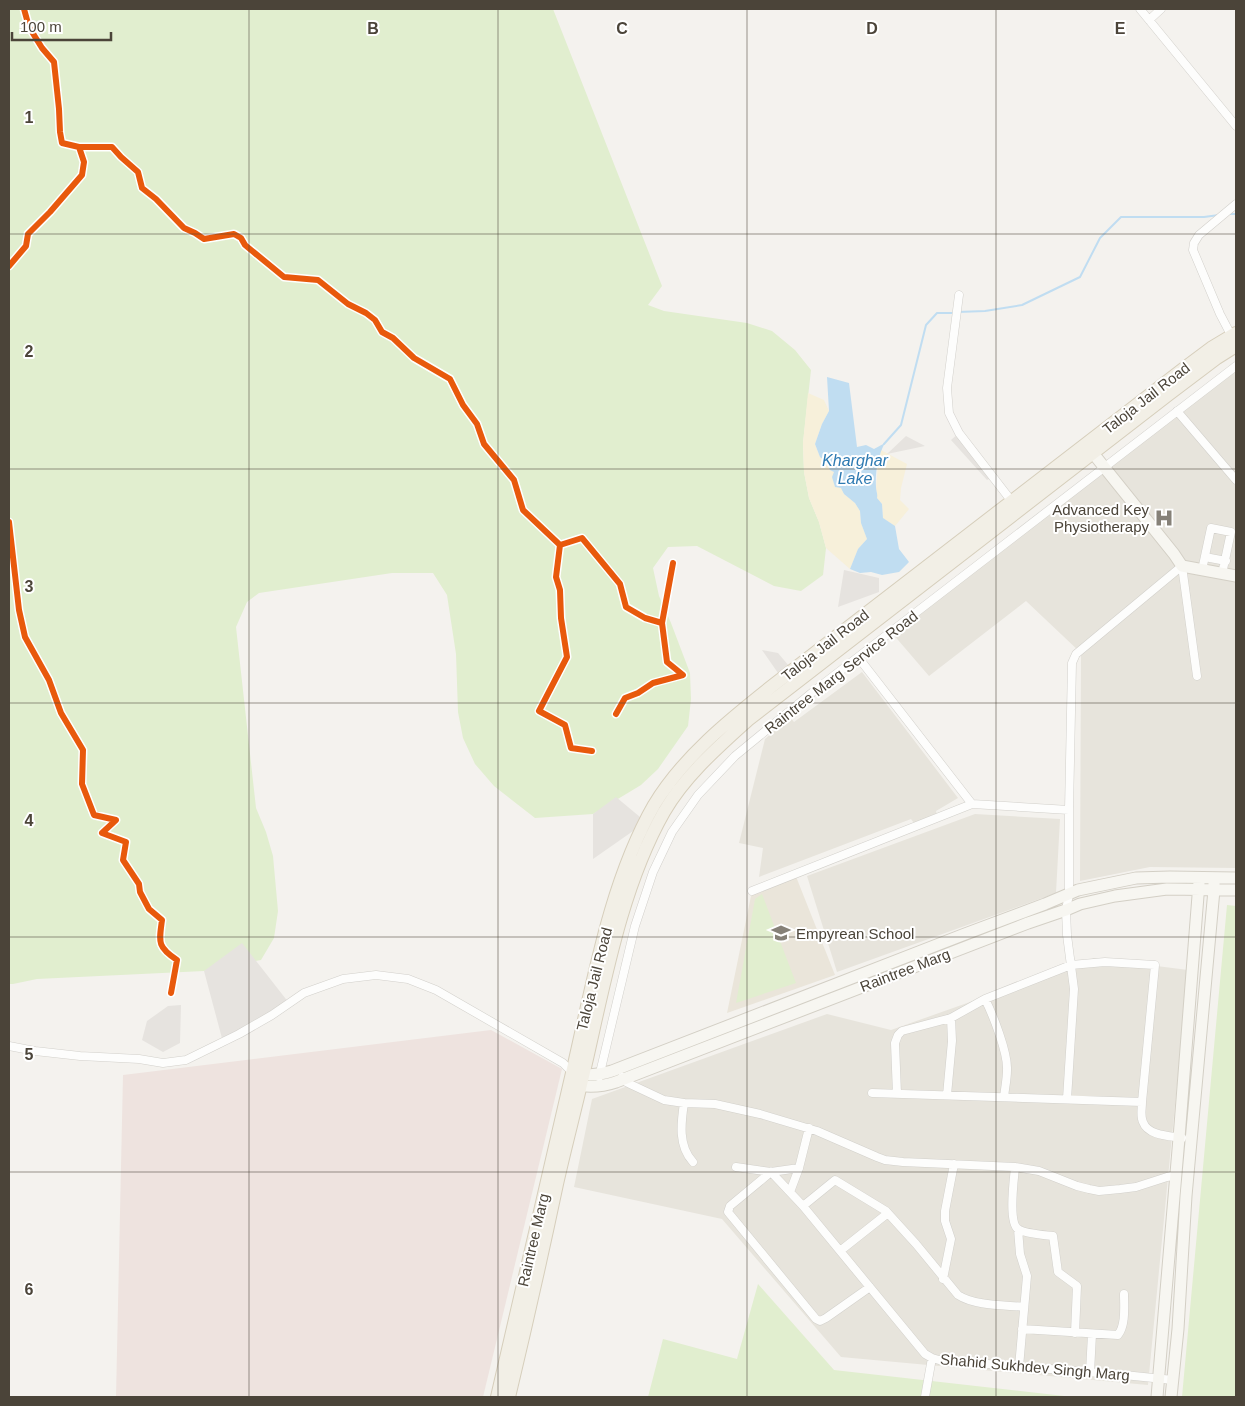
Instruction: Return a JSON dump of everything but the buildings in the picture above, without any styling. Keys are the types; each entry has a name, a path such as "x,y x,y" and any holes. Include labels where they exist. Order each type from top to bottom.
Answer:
{"main road":[{"name":"Taloja Jail Road","path":"577,1079 598,963 612,910 632,850 668,784 689,760 740,711 1015,506 1090,448 1210,348 1235,338"},
{"path":"1090,448 1182,566 1236,576"},
{"path":"1171,1397 1184,1237 1182,1197 1200,877"},
{"name":"Raintree Marg","path":"577,1079 597,1087 607,1085 621,1074 1078,890 1136,878 1200,877 1214,884 1236,890"},
{"name":"Raintree Marg","path":"577,1079 600,1074 621,1074 1080,904 1115,896 1166,889 1198,889 1236,878"},
{"path":"1157,1397 1156,1375 1171,1226 1182,1197 1176,1175 1185,1139 1214,884"},
{"name":"Raintree Marg","path":"497,1397 577,1079"},
{"name":"Raintree Marg","path":"509,1397 577,1079"},
{"path":"1169,1256 1182,1264"},
{"path":"1156,1375 1174,1376"}],"street":[{"path":"1140,9 1236,126"},
{"path":"1149,20 1161,9"},
{"path":"1235,338 1220,314 1193,250 1194,243 1200,235 1236,204"},
{"path":"959,295 947,388 949,413 959,433 1015,506"},
{"name":"Raintree Marg Service Road","path":"597,1087 635,926 653,872 672,832 698,796 735,756 858,657 1236,366"},
{"path":"1177,411 1236,480"},
{"path":"1202,570 1211,528 1231,532 1222,574"},
{"path":"1206,557 1226,561"},
{"path":"1182,566 1197,676"},
{"path":"1067,1099 1074,989 1067,935 1066,910 1068,894 1072,663 1076,654 1182,566"},
{"path":"858,657 972,804"},
{"path":"752,891 972,804 1068,810"},
{"path":"897,1094 895,1043 902,1031 951,1018 985,999 1071,965 1105,962 1155,965 1142,1102 1143,1124 1158,1134 1185,1139"},
{"path":"9,1046 80,1056 139,1058 173,1063 186,1060 239,1034 304,994 343,979 376,975 408,979 436,990 564,1063 577,1079"},
{"path":"985,999 992,1014 1008,1069 1004,1097"},
{"path":"947,1095 952,1041 951,1018"},
{"path":"621,1074 640,1090 658,1098 673,1102 734,1107 809,1128 885,1160 1015,1167 1039,1171 1083,1188 1099,1191 1136,1187 1176,1175"},
{"path":"872,1093 1142,1102"},
{"path":"684,1103 681,1126 682,1142 688,1157 693,1162"},
{"path":"790,1192 799,1168 809,1128"},
{"path":"943,1279 951,1239 945,1221 945,1211 954,1164"},
{"path":"736,1167 771,1172 799,1168"},
{"path":"1015,1167 1013,1218 1014,1224 1018,1229 1020,1254 1027,1276 1019,1367"},
{"path":"771,1172 730,1206 728,1212 816,1319 820,1321 826,1318 870,1287"},
{"name":"Shahid Sukhdev Singh Marg","path":"771,1172 803,1206 925,1354 932,1358 1124,1375 1156,1375"},
{"path":"803,1206 835,1180 888,1214 916,1244 958,1295 968,1300 1024,1307"},
{"path":"840,1251 888,1214"},
{"path":"1018,1229 1053,1236 1058,1272 1077,1286 1074,1333"},
{"path":"1022,1329 1118,1336 1122,1326 1124,1294"},
{"path":"1090,1372 1092,1334"},
{"path":"925,1397 932,1358"}],"shaded area":[{"path":"1236,371 1236,868 1150,867 1080,881 1081,653 1026,601 929,676 892,633 1047,513"},
{"path":"959,433 993,477 987,480 951,440"},
{"path":"906,436 925,446 887,454"},
{"path":"844,570 879,578 879,592 838,607"},
{"path":"762,650 778,653 789,666 778,673"},
{"path":"862,672 958,798 936,811 937,815 914,823 911,819 759,877 763,848 739,843 765,739 790,717 794,722"},
{"path":"616,797 646,822 593,859 593,814"},
{"path":"975,814 1060,819 1056,893 837,972 807,876"},
{"name":"Empyrean School","path":"795,874 835,975 727,1013 751,896 759,888"},
{"path":"242,943 289,1003 223,1042 204,971"},
{"path":"1094,958 1188,970 1148,1385 841,1357 722,1219 574,1187 592,1099 827,1014 891,1030"},
{"path":"181,1005 180,1043 163,1052 142,1040 147,1021 168,1006"},
{"path":"491,1030 562,1069 483,1397 116,1397 123,1075"}],"green space":[{"path":"9,9 553,9 662,286 648,305 664,311 747,323 772,331 795,350 811,370 803,443 804,472 809,498 819,522 826,548 823,575 801,591 774,586 697,546 668,547 653,568 659,596 690,673 691,699 688,726 658,769 641,785 593,814 535,818 494,786 475,764 463,738 458,712 456,654 447,595 433,573 392,573 259,593 247,602 236,627 256,808 273,856 278,911 274,938 261,960 204,971 37,979 9,984"},
{"path":"762,894 796,983 736,1003 755,899"},
{"path":"1227,905 1236,906 1236,1397 1182,1397"},
{"path":"758,1284 834,1370 1073,1397 648,1397 663,1339 737,1359"}],"sand":[{"path":"808,393 824,400 829,411 815,444 820,457 827,463 830,470 834,472 844,494 855,503 860,511 861,523 867,539 858,549 850,569 826,548 819,522 809,498 804,472 803,443"},
{"path":"881,450 907,464 900,500 909,509 895,526 883,518 882,504 877,498 876,488"}],"water":[{"name":"Kharghar Lake","path":"827,377 849,383 857,447 866,445 874,449 885,443 877,470 877,498 882,504 883,518 895,526 899,549 909,562 899,572 882,575 871,572 860,573 850,569 858,549 867,539 861,523 860,511 855,503 844,494 841,488 835,487 832,477 834,472 830,470 827,463 820,457 815,444 829,411"}],"waterway":[{"path":"1228,214 1236,214"},
{"path":"958,312 985,311 1022,305 1080,277 1100,238 1121,217 1204,217 1219,215"},
{"path":"884,444 901,425 926,325 937,313 953,313"}],"cycle path":[{"path":"24,9 29,27 42,48 54,62 62,143 79,147 112,147 138,172 142,188 156,199 184,228 204,239 234,234 241,238 245,245 284,277 318,280 348,304 375,320 382,332 393,338 414,358 450,379 463,405 477,424 484,444 514,480 523,510 560,545 582,538 620,584 626,607 645,618 662,623 673,563"},
{"path":"9,266 26,246 28,234 82,175 84,162 79,147"},
{"path":"9,522 19,610 25,637 49,680 61,713 83,750 82,784 94,815 116,820 102,833 126,842 123,860 139,884 140,892 149,909 162,920 161,943 166,951 177,960 171,993"},
{"path":"560,545 556,577 560,590 561,618 567,657 539,711 565,725 571,748 592,751"},
{"path":"616,714 625,698 638,693 653,683 683,675 667,662 662,623"}],"place":[{"name":"Advanced Key Physiotherapy","path":"1164,518"},
{"name":"Empyrean School","path":"781,933"}]}
